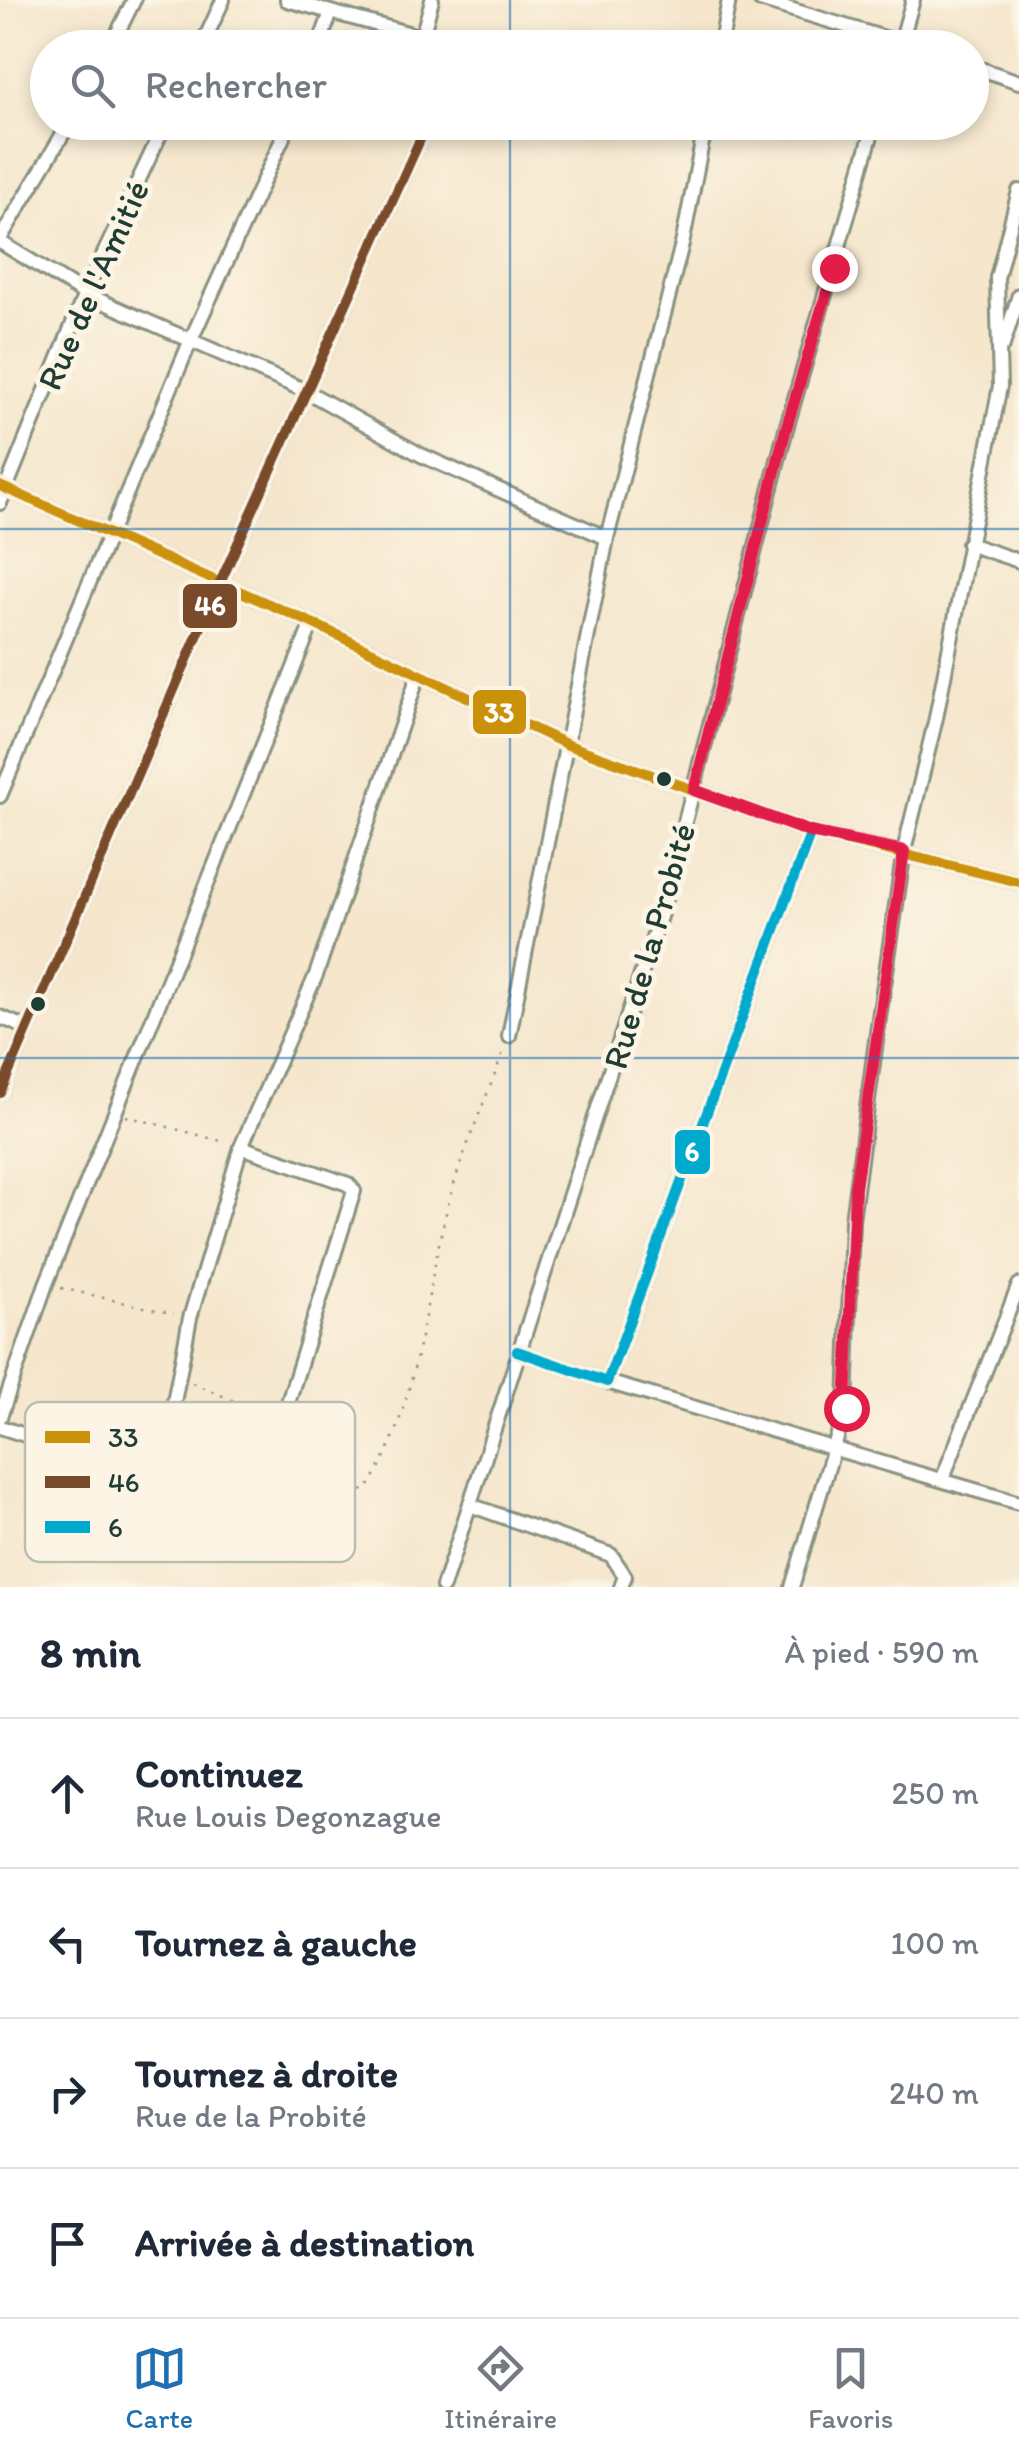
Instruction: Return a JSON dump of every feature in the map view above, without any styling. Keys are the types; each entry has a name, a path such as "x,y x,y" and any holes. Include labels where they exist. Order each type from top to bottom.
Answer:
{"street":[{"path":"119,30 134,0"},
{"path":"209,30 222,0"},
{"path":"287,0 394,30"},
{"path":"424,30 432,0"},
{"path":"723,30 729,0"},
{"path":"760,0 805,6 863,30"},
{"path":"904,30 913,0"},
{"path":"324,30 330,14"},
{"path":"989,72 1019,82"},
{"path":"59,140 0,240 85,294 306,392 421,455 606,538"},
{"name":"Rue de l'Amitié","path":"0,503 3,487 85,294 158,140"},
{"path":"0,796 190,342 282,140"},
{"path":"0,1093 220,583 420,140"},
{"path":"509,1036 606,538 684,240 703,140"},
{"name":"Rue de la Probité","path":"443,1587 517,1351 626,1031 694,790 786,429 870,140"},
{"path":"792,1587 837,1450 846,1408 855,1188 904,851 936,718 1000,386 1002,349 997,278 1019,191"},
{"path":"1002,349 1019,294"},
{"path":"3,487 312,623 568,745 810,832 904,851 1019,882"},
{"path":"968,544 1019,560"},
{"path":"0,1416 46,1284 312,623"},
{"path":"177,1402 190,1318 241,1147 316,975 418,676"},
{"path":"607,1382 810,832"},
{"path":"0,1017 27,1028"},
{"path":"241,1147 348,1184 354,1191 288,1402"},
{"path":"942,1480 1019,1286"},
{"path":"517,1351 607,1382 1019,1503"},
{"path":"0,1426 25,1434"},
{"path":"470,1505 611,1555 625,1576 622,1587"}],"path":[{"path":"355,1489 366,1491 390,1454 412,1378 450,1198 509,1036"},
{"path":"115,1113 241,1147"},
{"path":"46,1284 190,1318"},
{"path":"182,1379 237,1402"}],"transit line":[{"name":"46","path":"0,1093 220,583 420,140"},
{"name":"33","path":"0,486 312,623 568,745 811,832 1019,882"},
{"name":"6","path":"517,1351 607,1382 811,832"}],"route":[{"path":"834,268 786,429 694,790 810,832 904,851 855,1188 846,1408"}]}
